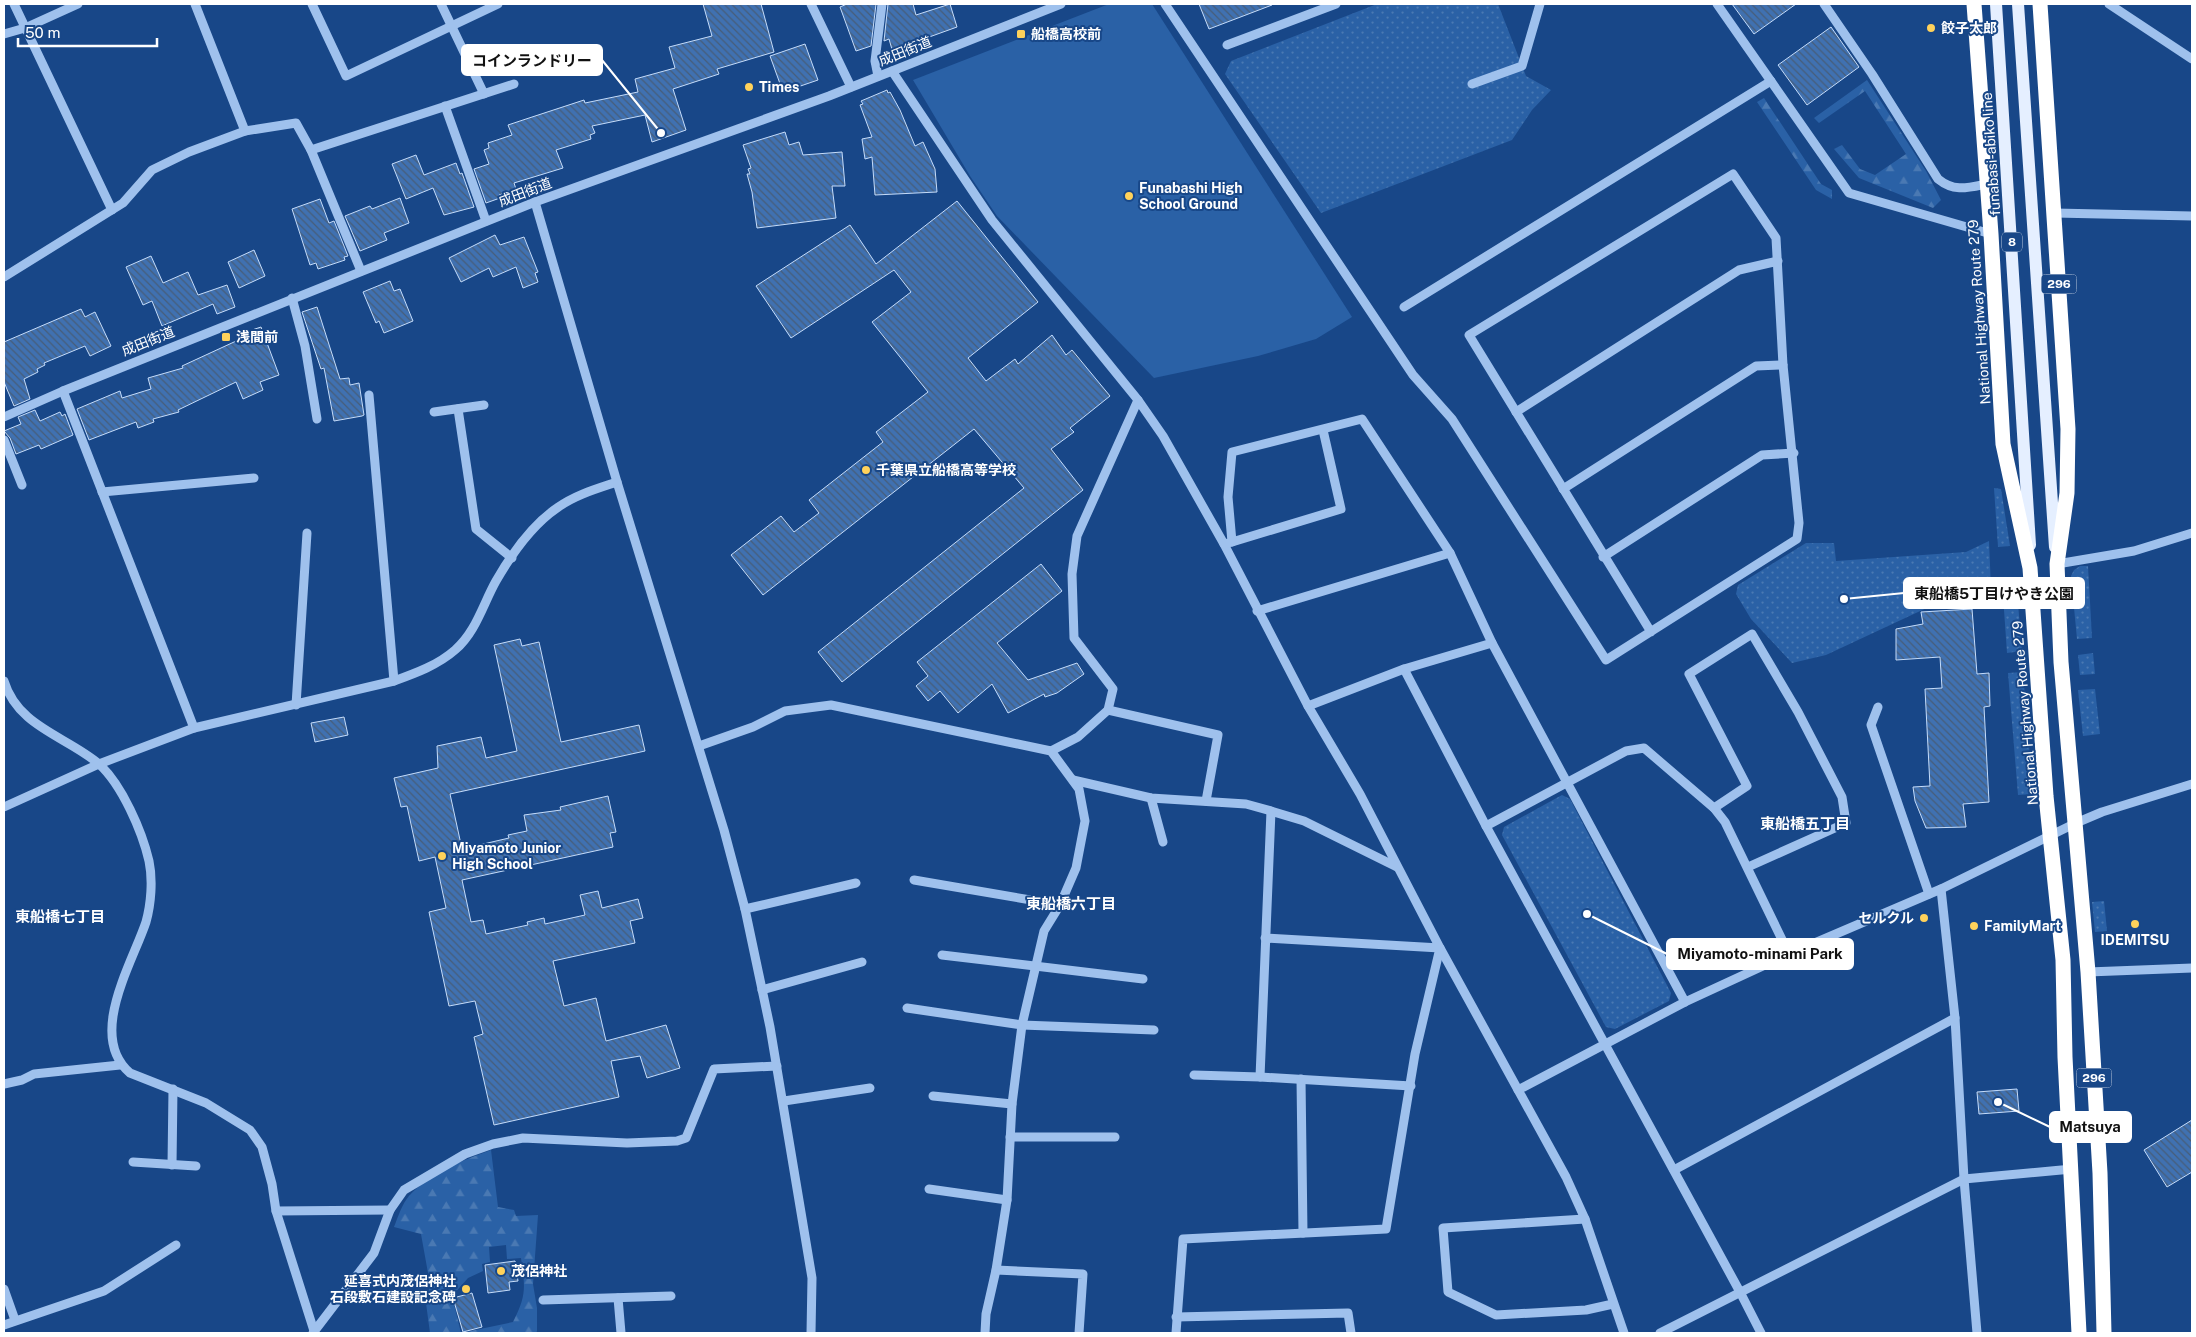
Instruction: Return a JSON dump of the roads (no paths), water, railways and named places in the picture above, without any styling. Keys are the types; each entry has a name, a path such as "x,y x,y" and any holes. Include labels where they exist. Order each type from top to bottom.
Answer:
{"highway":[{"name":"National Highway Route 279","path":"1974,4 1991,234 2003,444 2030,568 2046,796 2052,834 2063,960 2065,1057 2079,1333"},
{"name":"296","path":"2040,4 2069,469 2057,564 2061,662 2088,972 2100,1172 2104,1333"}],"main road":[{"name":"funabasi-abiko line","path":"1996,4 2027,481 2030,568"},
{"name":"8","path":"2018,4 2057,564"}],"street":[{"path":"14,4 112,210"},
{"path":"4,34 25,28 78,4"},
{"path":"195,4 245,131"},
{"path":"312,4 346,76 498,4"},
{"path":"442,4 484,94"},
{"path":"811,4 851,87"},
{"path":"878,76 875,61 882,4"},
{"name":"成田街道","path":"4,417 63,391 486,221 851,87 1061,4"},
{"path":"1165,4 1412,375 1452,419 1606,660 1651,632 1797,539 1800,523 1794,453 1783,365 1776,238 1733,174 1469,335 1603,557 1651,632"},
{"path":"1227,45 1336,4"},
{"path":"1472,84 1522,66 1540,4"},
{"path":"1716,4 1850,192 1991,234"},
{"path":"1824,4 1872,74 1938,179 1948,187 1968,188 1986,184"},
{"path":"2109,4 2192,59"},
{"path":"892,71 992,220 1138,400 1163,436 1228,543 1257,611 1308,706 1360,794 1440,948 1553,1153 1585,1219 1624,1333"},
{"path":"1404,307 1771,81"},
{"path":"310,150 514,84"},
{"path":"444,106 486,221"},
{"path":"4,277 123,203 152,170 189,152 245,131 296,123 310,150 361,271"},
{"path":"535,202 616,482 698,746 745,909 784,1101 812,1278 811,1333"},
{"path":"2054,213 2192,216"},
{"path":"1516,412 1739,270 1778,261"},
{"path":"292,298 305,346 317,419"},
{"path":"1563,489 1756,366 1783,365"},
{"path":"63,391 194,728"},
{"path":"369,395 394,682"},
{"path":"698,746 753,727 786,711 831,705 1051,751 1078,737 1108,710 1113,689 1074,638 1072,574 1077,536 1138,400"},
{"path":"434,412 484,405"},
{"path":"458,409 476,529 512,558"},
{"path":"1228,543 1228,497 1232,452 1362,419 1450,553 1492,643 1685,1002"},
{"path":"1228,543 1341,509 1323,430"},
{"path":"4,440 22,485"},
{"path":"1603,557 1762,455 1794,453"},
{"path":"102,492 254,478"},
{"path":"4,807 99,764 194,728 394,682 422,671 438,662 465,640 496,581 538,524 556,508 574,497 616,482"},
{"path":"296,705 307,533"},
{"path":"2057,564 2134,551 2192,533"},
{"path":"1257,611 1450,553"},
{"path":"1714,808 1747,786 1688,674 1752,634 1798,712 1842,797 1846,823 1748,867"},
{"path":"1308,706 1404,669 1492,643"},
{"path":"1404,669 1486,826 1761,1333"},
{"path":"4,681 7,692 25,717 99,764 116,785 135,822 149,862 150,903 146,920 120,984 112,1025 114,1054 120,1065 130,1073 206,1103 250,1130 262,1147 272,1184 276,1212 314,1332"},
{"path":"1878,707 1872,725 1929,894"},
{"path":"1108,710 1218,735 1206,801"},
{"path":"1486,826 1626,751 1644,748 1714,808 1725,822 1789,954"},
{"path":"985,1333 986,1314 996,1270 1007,1200 1012,1104 1022,1025 1044,931 1060,905 1076,868 1085,821 1079,789 1051,751"},
{"path":"1073,780 1151,798 1246,804 1304,821 1397,867"},
{"path":"1518,1090 1685,1002 1789,954 1929,894 2076,823 2192,784"},
{"path":"1151,798 1163,842"},
{"path":"1260,1076 1271,811"},
{"path":"914,880 1060,905"},
{"path":"745,909 856,883"},
{"path":"1940,888 1955,1018 1975,1332"},
{"path":"1265,938 1440,948"},
{"path":"1176,1333 1182,1239 1386,1229 1415,1054 1440,948"},
{"path":"942,955 1143,979"},
{"path":"762,990 862,962"},
{"path":"2088,972 2192,968"},
{"path":"907,1008 1022,1025 1154,1030"},
{"path":"1674,1170 1955,1018"},
{"path":"4,1084 22,1080 34,1074 120,1065"},
{"path":"314,1332 374,1253 390,1210 404,1190 465,1154 493,1144 523,1138 627,1143 677,1141 686,1138 714,1069 777,1066"},
{"path":"1194,1075 1260,1076 1411,1086"},
{"path":"1301,1079 1303,1233"},
{"path":"784,1101 870,1088"},
{"path":"172,1164 173,1089"},
{"path":"933,1096 1012,1104"},
{"path":"1010,1137 1115,1137"},
{"path":"133,1162 196,1166"},
{"path":"1660,1333 1964,1179 2072,1169"},
{"path":"929,1189 1007,1200"},
{"path":"276,1212 390,1210"},
{"path":"1585,1219 1443,1228 1448,1292 1496,1315 1586,1310 1613,1304"},
{"path":"4,1325 104,1291 176,1245"},
{"path":"996,1270 1083,1274 1079,1333"},
{"path":"4,1289 15,1320"},
{"path":"543,1300 671,1296"},
{"path":"618,1298 621,1333"},
{"path":"1176,1318 1348,1313 1351,1333"}],"place":[{"name":"餃子太郎","path":"1931,28"},
{"name":"船橋高校前","path":"1021,34"},
{"name":"Times","path":"749,87"},
{"name":"コインランドリー","path":"661,133"},
{"name":"Funabashi High School Ground","path":"1129,196"},
{"name":"浅間前","path":"226,337"},
{"name":"千葉県立船橋高等学校","path":"866,470"},
{"name":"東船橋5丁目けやき公園","path":"1844,599"},
{"name":"Miyamoto Junior High School","path":"442,856"},
{"name":"Miyamoto-minami Park","path":"1587,914"},
{"name":"セルクル","path":"1924,918"},
{"name":"IDEMITSU","path":"2135,924"},
{"name":"FamilyMart","path":"1974,926"},
{"name":"Matsuya","path":"1998,1102"},
{"name":"茂侶神社","path":"501,1271"},
{"name":"延喜式内茂侶神社 石段敷石建設記念碑","path":"466,1289"}],"district":[{"name":"東船橋五丁目","path":"1805,823"},
{"name":"東船橋六丁目","path":"1071,903"},
{"name":"東船橋七丁目","path":"60,916"}]}
